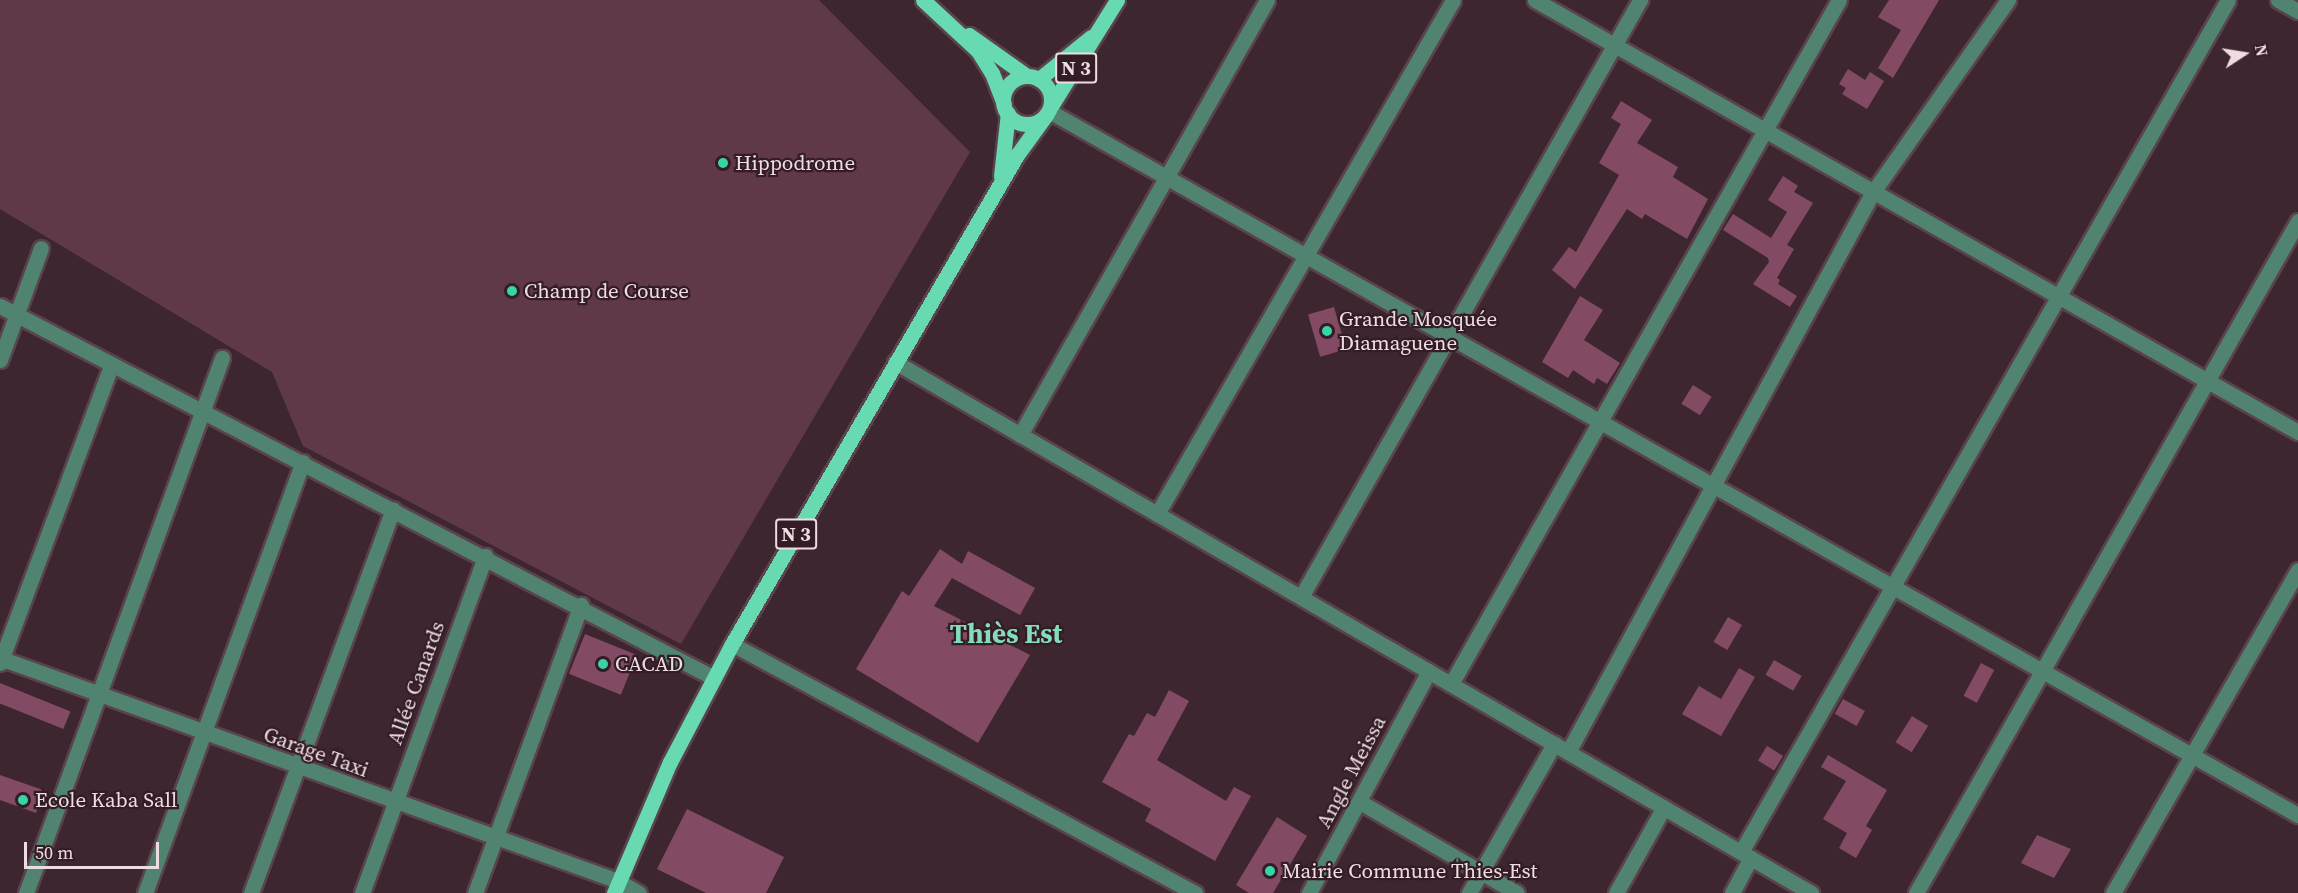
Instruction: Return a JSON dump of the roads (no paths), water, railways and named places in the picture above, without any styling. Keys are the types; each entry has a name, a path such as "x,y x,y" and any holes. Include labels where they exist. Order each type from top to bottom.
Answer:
{"main road":[{"path":"923,0 956,27 988,45 1049,91 1049,111 1031,124 1013,120 1006,110 985,61 956,27"},
{"name":"N 3","path":"616,887 670,762 732,644 1000,186 1101,29 1117,0"},
{"name":"N 3","path":"1033,78 1101,29"},
{"path":"1006,110 1006,89 1019,78 1033,78"},
{"name":"N 3","path":"1000,186 1006,110"}],"street":[{"path":"1020,435 1267,0"},
{"path":"1157,514 1453,0"},
{"path":"1534,0 2298,432"},
{"path":"1301,597 1640,0"},
{"path":"1451,684 1839,0"},
{"path":"1469,893 1561,748 1713,485 1873,192 2008,0"},
{"path":"1732,893 1746,855 1893,587 2228,0"},
{"path":"2278,0 2298,11"},
{"path":"1049,111 2298,815"},
{"path":"1916,893 2045,672 2298,221"},
{"path":"0,360 41,248"},
{"path":"0,306 581,605 714,678"},
{"path":"26,893 222,358"},
{"path":"895,362 1811,893"},
{"path":"1,660 112,364"},
{"path":"145,893 303,462"},
{"path":"251,893 393,509"},
{"name":"Allée Canards","path":"362,893 485,556"},
{"path":"2113,893 2298,570"},
{"path":"475,893 581,605"},
{"path":"732,644 1195,893"},
{"name":"Garage Taxi","path":"1,660 298,767 616,887 639,893"},
{"name":"Angle Meissa","path":"1310,893 1429,672"},
{"path":"1360,802 1517,893"},
{"path":"1616,893 1664,807"}],"place":[{"name":"Hippodrome","path":"723,163"},
{"name":"Champ de Course","path":"512,291"},
{"name":"Grande Mosquée Diamaguene","path":"1327,331"},
{"name":"CACAD","path":"603,664"},
{"name":"Ecole Kaba Sall","path":"23,800"},
{"name":"Mairie Commune Thies-Est","path":"1270,871"}],"district":[{"name":"Thiès Est","path":"1006,634"}]}
